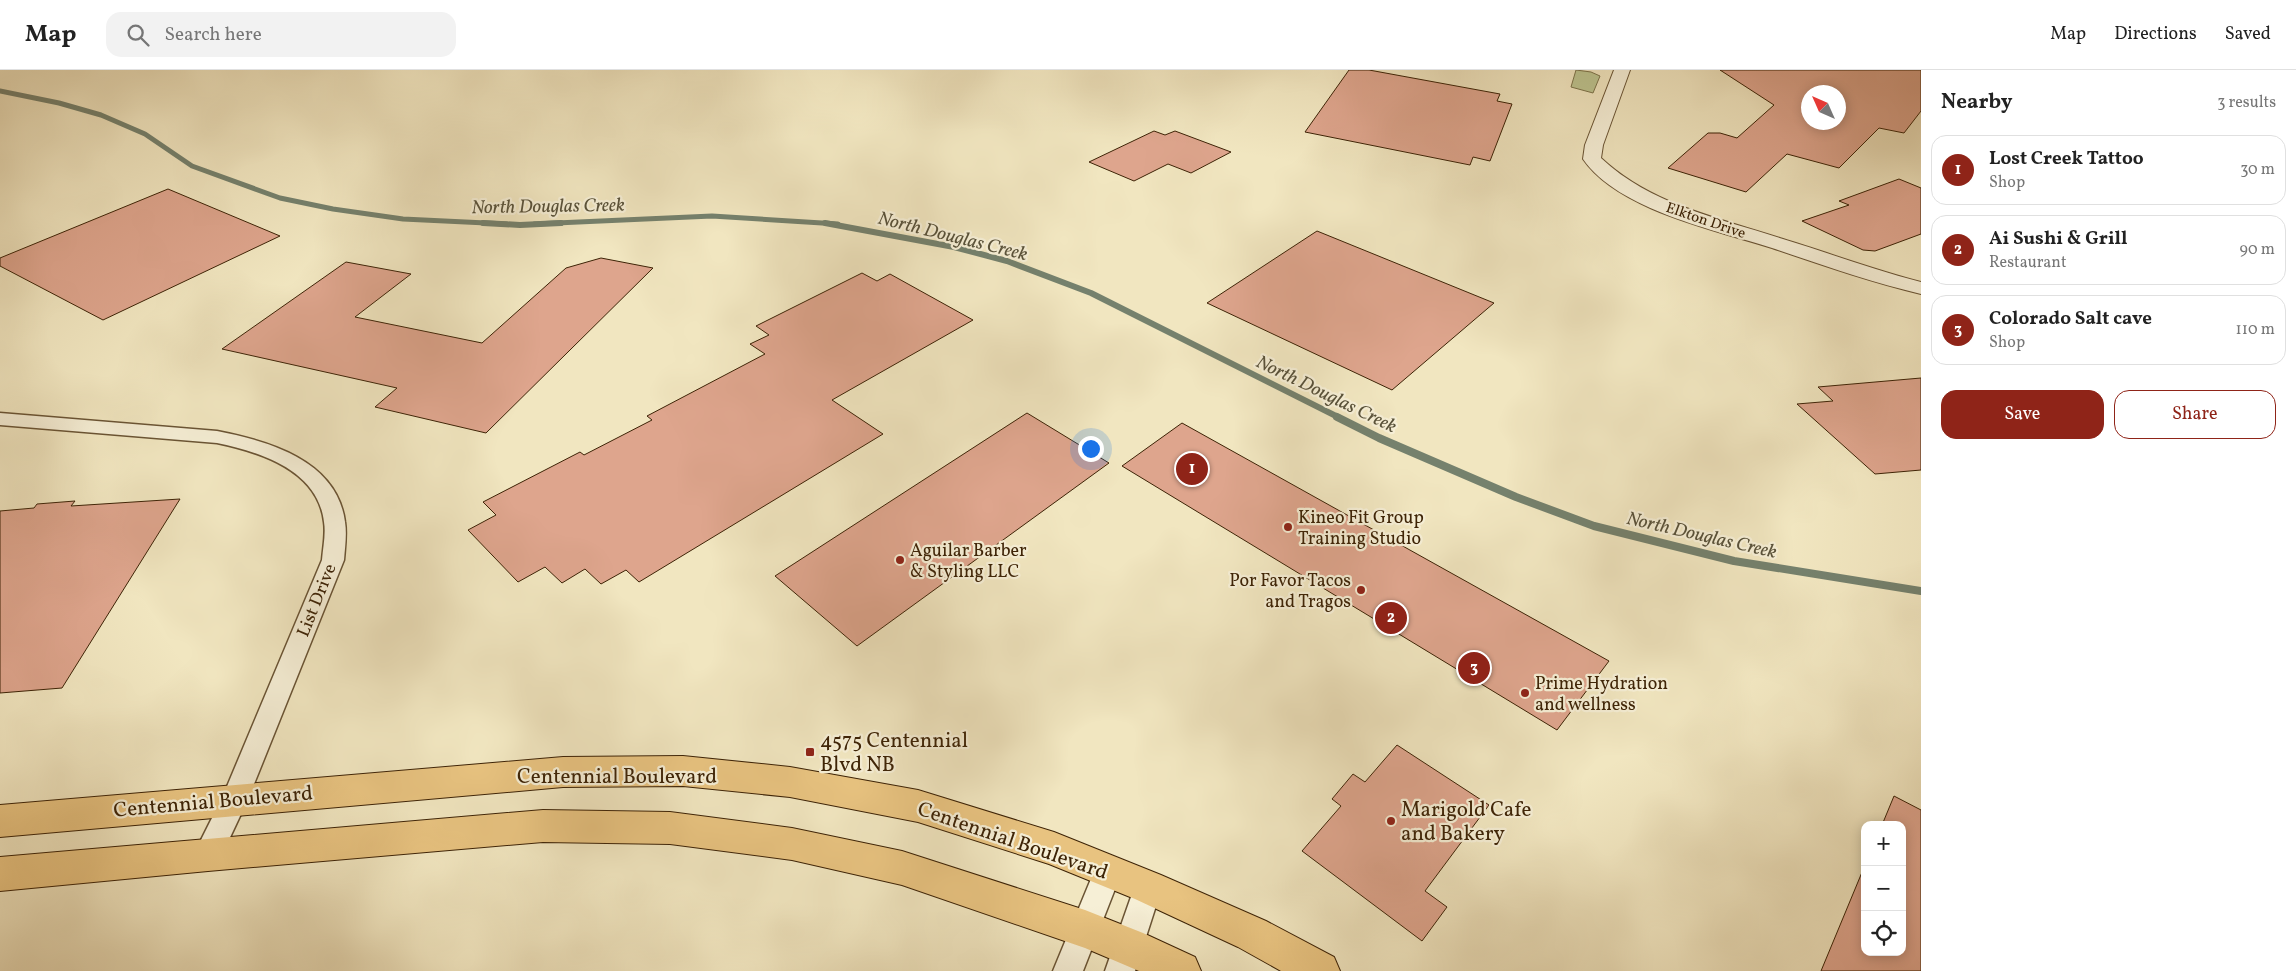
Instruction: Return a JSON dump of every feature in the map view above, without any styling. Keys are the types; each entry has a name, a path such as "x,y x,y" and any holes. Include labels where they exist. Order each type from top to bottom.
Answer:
{"main road":[{"name":"Centennial Boulevard","path":"0,821 235,799 563,772 683,771 790,782 918,806 1054,849 1148,887 1252,934 1320,971"},
{"path":"0,874 208,854 543,826 670,828 792,844 902,868 1085,928 1125,958 1181,971"}],"street":[{"name":"Elkton Drive","path":"1622,70 1594,145 1592,159 1613,180 1640,196 1682,213 1921,288"},
{"name":"List Drive","path":"0,419 217,437 241,441 286,458 318,482 334,517 334,560 235,799 208,854"},
{"path":"1068,971 1108,871"},
{"path":"1125,958 1148,887"}],"green space":[{"path":"1576,70 1591,72 1600,76 1593,93 1571,87"}],"building":[{"path":"1349,70 1369,70 1500,94 1497,101 1512,104 1490,161 1473,157 1470,165 1305,132"},
{"path":"1720,70 1921,70 1921,111 1904,133 1879,128 1839,168 1787,154 1746,192 1668,168 1708,133 1720,133 1737,138 1774,105"},
{"path":"1154,131 1165,135 1175,131 1231,152 1191,173 1168,164 1134,181 1089,162"},
{"path":"1899,179 1921,188 1921,234 1875,251 1863,250 1802,221 1849,205 1839,201"},
{"path":"168,189 280,236 103,320 0,266 0,258"},
{"path":"1317,231 1494,303 1392,390 1207,303"},
{"path":"601,258 653,268 486,433 375,407 397,388 222,349 346,262 411,274 355,317 482,343 566,268"},
{"path":"862,273 877,281 890,274 973,320 832,400 883,434 639,582 626,570 601,584 585,569 562,583 545,567 518,582 468,530 496,515 483,502 580,452 584,455 652,420 647,416 765,354 750,344 769,335 756,326"},
{"path":"1921,378 1921,470 1875,474 1797,404 1833,401 1818,387"},
{"path":"1027,413 1109,463 857,646 775,576"},
{"path":"1182,423 1609,661 1557,730 1122,466"},
{"path":"180,499 62,688 0,693 0,511 34,508 37,504 75,501 71,506"},
{"path":"1397,745 1489,805 1425,891 1447,907 1422,941 1302,851 1341,806 1332,799 1353,774 1365,782"},
{"path":"1894,796 1921,810 1921,971 1821,971 1861,875 1861,956 1906,956 1906,821 1884,821"}],"waterway":[{"name":"North Douglas Creek","path":"0,91 59,103 101,115 145,134 192,166 280,198 333,209 403,219 507,224"},
{"name":"North Douglas Creek","path":"534,224 712,216 826,223"},
{"name":"North Douglas Creek","path":"483,223 520,225 561,223"},
{"name":"North Douglas Creek","path":"826,223 838,224"},
{"name":"North Douglas Creek","path":"826,223 954,247 1007,261 1091,293 1340,418"},
{"name":"North Douglas Creek","path":"1337,417 1379,438 1516,497 1594,526 1734,561 1921,591"}],"place":[{"name":"Lost Creek Tattoo","path":"1192,469"},
{"name":"Kineo Fit Group Training Studio","path":"1288,527"},
{"name":"Aguilar Barber & Styling LLC","path":"900,560"},
{"name":"Por Favor Tacos and Tragos","path":"1361,590"},
{"name":"Ai Sushi & Grill","path":"1391,618"},
{"name":"Colorado Salt cave","path":"1474,668"},
{"name":"Prime Hydration and wellness","path":"1525,693"},
{"name":"4575 Centennial Blvd NB","path":"810,752"},
{"name":"Marigold Cafe and Bakery","path":"1391,821"}]}
